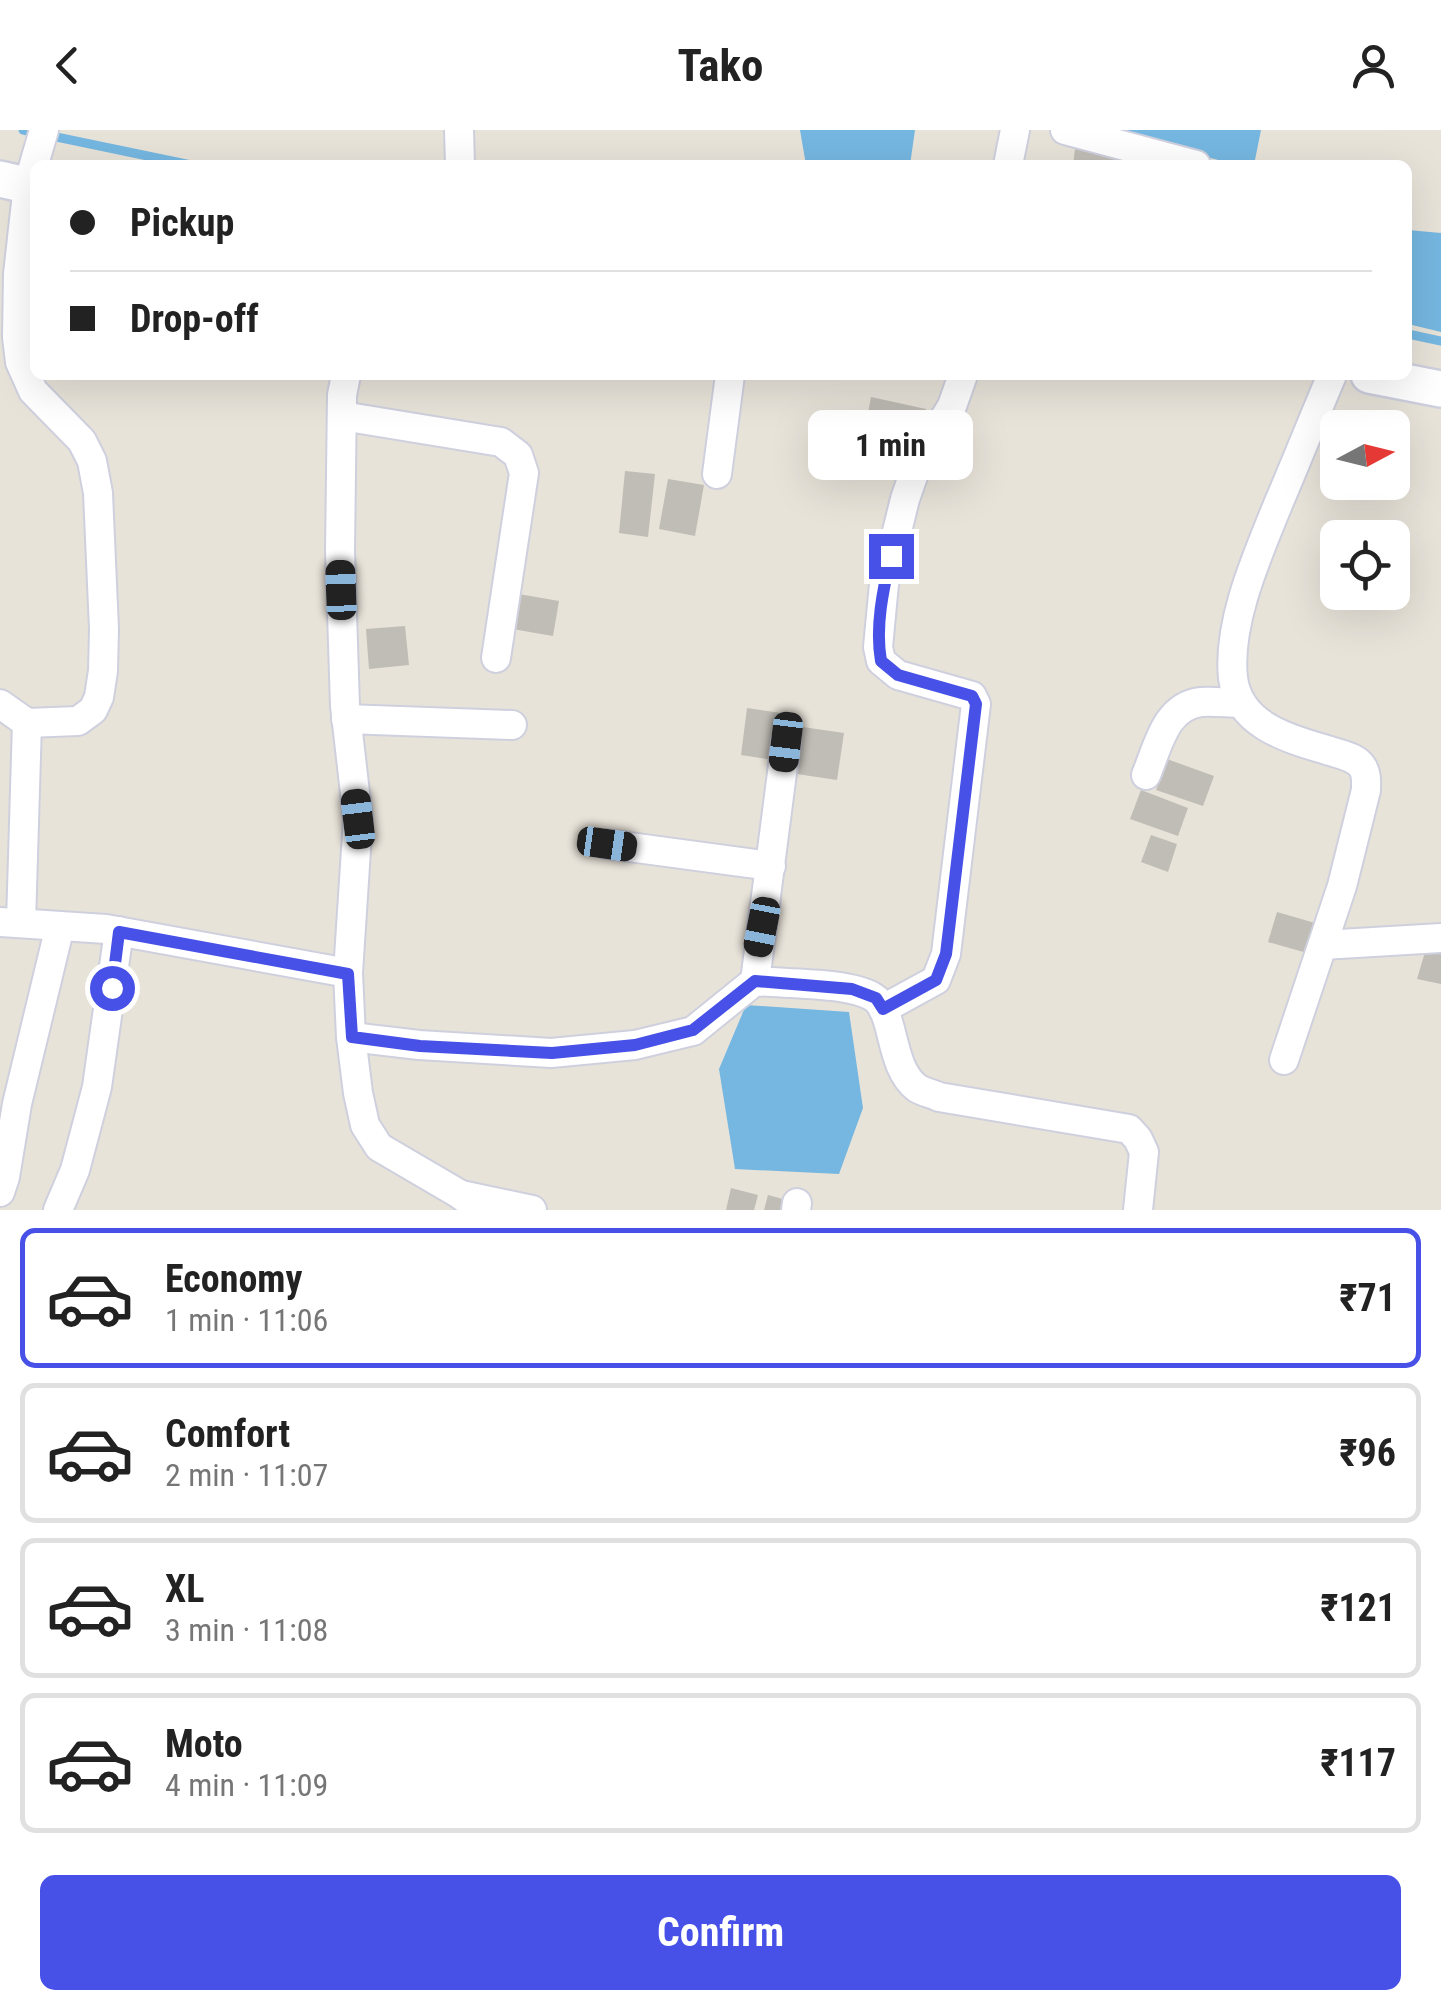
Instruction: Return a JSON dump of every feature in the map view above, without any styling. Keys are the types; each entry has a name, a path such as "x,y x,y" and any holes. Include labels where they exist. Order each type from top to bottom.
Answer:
{"street":[{"path":"460,130 460,160"},
{"path":"1009,160 1015,130"},
{"path":"1064,130 1177,160"},
{"path":"0,704 27,723 78,721 93,710 103,671 98,493 92,461 82,441 34,391 20,362 16,337 21,184"},
{"path":"345,380 340,551 346,719 358,819 348,974 352,1037 365,1125 378,1147 470,1203 532,1210"},
{"path":"717,474 729,380"},
{"path":"883,1009 936,980 948,935 976,704 972,696 898,675 881,661 878,647 884,584 905,499 918,462 952,406 960,380"},
{"path":"1284,1060 1342,886 1366,778 1362,766 1353,758 1284,737 1256,722 1241,703 1233,680 1234,645 1248,578 1330,380"},
{"path":"1395,380 1441,389"},
{"path":"342,416 501,442 518,456 524,473 496,658"},
{"path":"1146,775 1170,717 1198,702 1241,703"},
{"path":"346,719 512,725"},
{"path":"27,723 10,923 119,932 348,974"},
{"path":"755,981 786,742"},
{"path":"607,844 771,866"},
{"path":"0,1192 60,926"},
{"path":"58,1210 75,1170 98,1087 119,932"},
{"path":"1323,945 1441,938"},
{"path":"352,1037 420,1046 552,1053 635,1045 693,1030 755,981 852,989 876,998 902,1071 918,1088 939,1097 1129,1129 1144,1152 1138,1210"}],"water":[{"path":"800,130 915,130 911,160 805,160"},
{"path":"1100,130 1261,130 1255,160 1218,160"},
{"path":"1412,230 1441,233 1441,332 1412,325"},
{"path":"746,1005 849,1012 863,1108 839,1174 735,1169 719,1069"}],"building":[{"path":"1075,149 1131,157 1130,160 1074,160"},
{"path":"871,397 926,409 920,440 865,429"},
{"path":"625,471 655,474 648,537 619,533"},
{"path":"668,479 704,485 695,536 659,529"},
{"path":"513,593 559,601 553,636 507,628"},
{"path":"405,626 409,665 369,669 366,629"},
{"path":"747,708 781,713 773,760 741,755"},
{"path":"796,726 844,733 837,780 790,773"},
{"path":"1167,759 1214,776 1203,806 1156,790"},
{"path":"1141,790 1188,808 1178,836 1130,819"},
{"path":"1151,835 1177,844 1168,872 1141,862"},
{"path":"1277,912 1315,923 1307,953 1268,942"},
{"path":"1428,942 1441,945 1441,984 1417,979"},
{"path":"731,1188 758,1195 754,1210 726,1210"},
{"path":"768,1195 794,1202 791,1210 764,1210"}],"waterway":[{"path":"23,130 167,160"},
{"path":"1412,335 1441,341"}],"route":[{"path":"112,988 119,932 348,974 352,1037 420,1046 552,1053 635,1045 693,1030 755,981 852,989 876,998 883,1009 924,987 936,980 946,954 976,704 972,696 898,675 881,661 878,647 891,556"}]}
